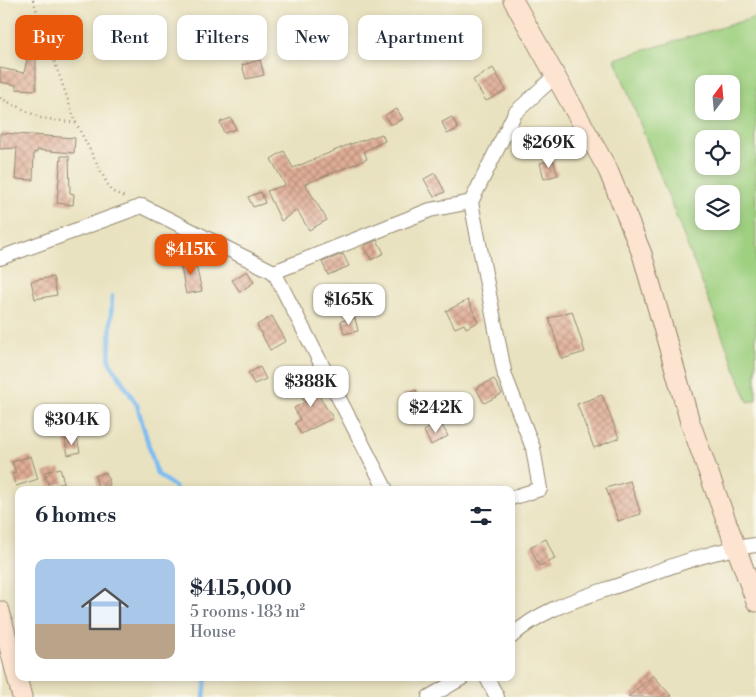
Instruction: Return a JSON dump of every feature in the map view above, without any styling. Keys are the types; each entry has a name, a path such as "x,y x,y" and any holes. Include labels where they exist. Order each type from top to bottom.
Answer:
{"main road":[{"path":"513,0 608,170 642,254 690,422 756,602"},
{"path":"0,611 15,670"},
{"path":"18,681 22,697"}],"street":[{"path":"515,497 540,489 533,448 505,376 471,202 515,113 555,76"},
{"path":"274,272 430,210 471,202"},
{"path":"0,258 142,206 274,272 384,486"},
{"path":"515,632 563,605 703,556 756,545"},
{"path":"429,697 457,681"},
{"path":"489,681 497,697"}],"path":[{"path":"33,0 76,123 111,191 142,206"},
{"path":"0,98 41,118 76,123"}],"green space":[{"path":"756,17 756,400 748,402 615,59"}],"building":[{"path":"27,60 36,60 36,90 16,89 16,85 0,82 0,68 24,73"},
{"path":"260,60 264,75 246,79 242,65"},
{"path":"493,68 506,90 486,101 473,80"},
{"path":"397,109 403,119 390,125 385,115"},
{"path":"452,117 458,129 447,134 442,122"},
{"path":"231,118 236,129 224,133 220,122"},
{"path":"0,133 75,138 74,153 37,150 37,153 34,152 33,180 15,179 17,148 0,149"},
{"path":"382,134 385,141 364,151 367,159 305,184 327,220 309,230 297,210 281,221 267,191 285,185 271,159 284,151 293,168 348,145"},
{"path":"61,156 69,156 70,193 74,194 73,205 57,203"},
{"path":"553,160 558,175 544,179 540,163"},
{"path":"435,173 445,192 434,197 424,179"},
{"path":"261,192 265,203 253,207 248,197"},
{"path":"377,240 384,253 371,260 364,246"},
{"path":"343,254 349,266 328,275 322,262"},
{"path":"194,257 202,291 186,294 180,262"},
{"path":"247,271 254,282 240,292 232,280"},
{"path":"53,277 57,295 35,299 31,281"},
{"path":"468,300 478,322 466,328 464,324 455,328 446,311"},
{"path":"572,311 585,352 562,359 549,318"},
{"path":"272,316 286,341 270,350 257,325"},
{"path":"355,318 358,331 344,334 341,321"},
{"path":"260,367 266,379 254,384 248,373"},
{"path":"309,379 322,396 320,398 333,418 301,434 295,423 300,420 294,408 305,402 295,389"},
{"path":"494,379 502,394 484,403 476,388"},
{"path":"416,390 422,404 409,409 403,395"},
{"path":"602,395 619,438 594,448 577,404"},
{"path":"457,399 464,415 451,420 444,404"},
{"path":"440,422 448,436 431,445 424,431"},
{"path":"77,438 80,452 68,455 65,440"},
{"path":"31,456 38,479 16,486 12,474 16,473 12,462"},
{"path":"60,468 64,483 49,486 44,472"},
{"path":"106,472 110,485 98,486 95,476"},
{"path":"630,481 641,514 618,521 606,488"},
{"path":"546,539 555,559 539,566 530,547"},
{"path":"653,675 672,697 628,697"}],"waterway":[{"path":"112,296 109,361 137,405 157,474 174,486"},
{"path":"204,697 206,681"}]}
